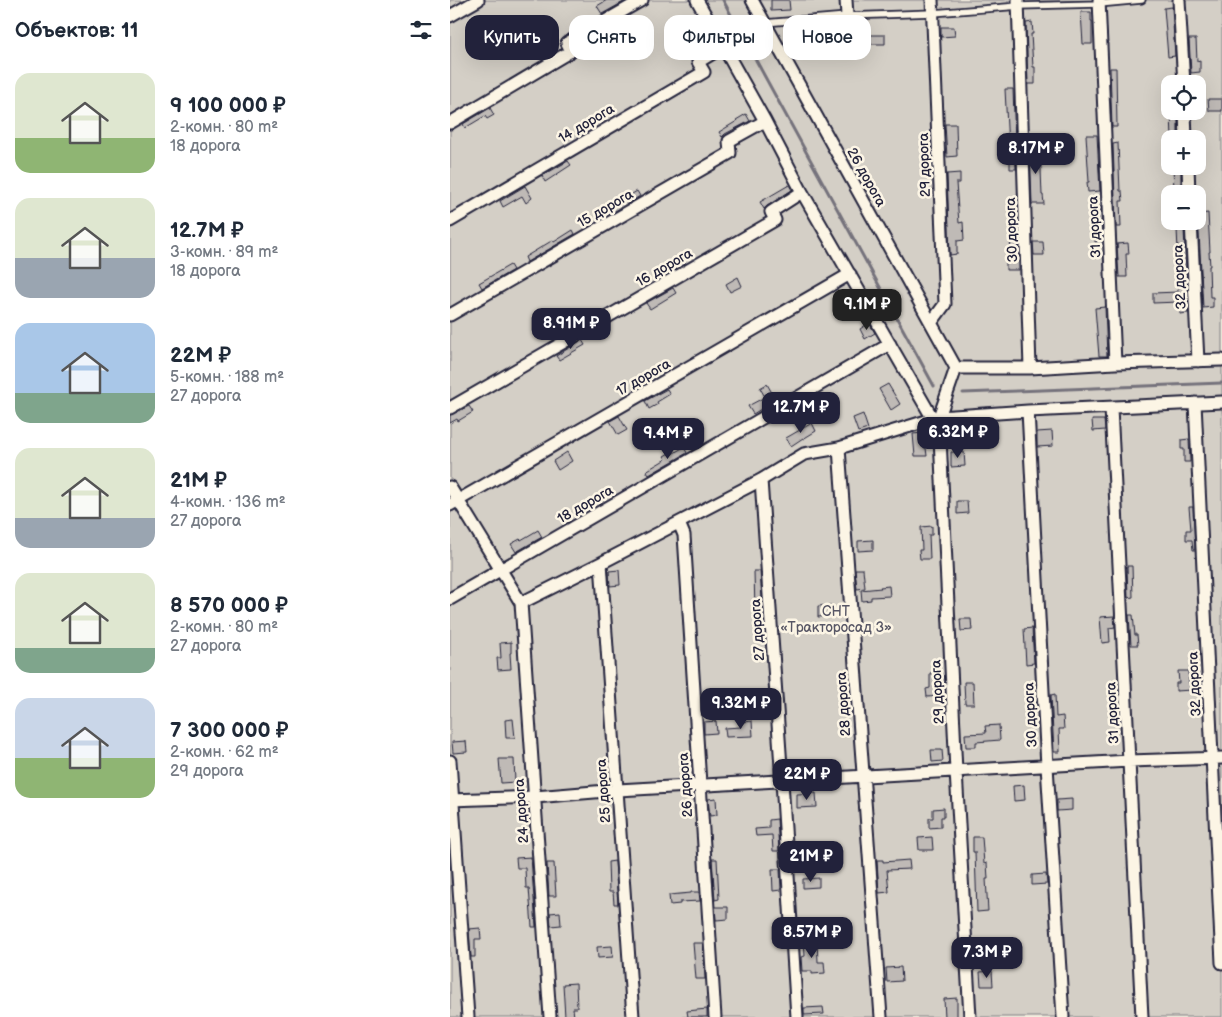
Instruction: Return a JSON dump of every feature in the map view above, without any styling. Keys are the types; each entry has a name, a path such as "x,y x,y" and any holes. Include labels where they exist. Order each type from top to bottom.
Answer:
{"street":[{"path":"450,16 478,0"},
{"path":"450,123 571,51 567,43 642,0"},
{"path":"697,0 705,15"},
{"name":"26 дорога","path":"752,0 760,15"},
{"path":"763,0 764,15"},
{"path":"846,0 847,15"},
{"name":"29 дорога","path":"931,323 945,304 932,0"},
{"path":"1179,0 1183,75"},
{"name":"31 дорога","path":"1099,2 1115,363"},
{"name":"30 дорога","path":"1018,3 1030,368"},
{"name":"26 дорога","path":"773,38 956,368"},
{"name":"14 дорога","path":"450,221 704,72 698,62 701,60"},
{"path":"730,60 802,192 890,344 936,418"},
{"name":"15 дорога","path":"450,315 730,152 729,141 765,121"},
{"name":"16 дорога","path":"450,408 775,220 770,212 802,192"},
{"name":"32 дорога","path":"1191,230 1198,361"},
{"name":"17 дорога","path":"454,502 850,274"},
{"name":"18 дорога","path":"450,599 890,344"},
{"path":"956,368 1030,368 1222,360"},
{"name":"29 дорога","path":"956,368 936,418 970,1017"},
{"path":"450,488 454,502 521,603 761,480 804,454 839,448 936,418 1028,411 1222,402"},
{"name":"32 дорога","path":"1195,403 1217,758 1222,964"},
{"name":"31 дорога","path":"1111,408 1142,1017"},
{"name":"30 дорога","path":"1028,411 1047,766 1063,1017"},
{"name":"28 дорога","path":"839,448 881,1017"},
{"name":"27 дорога","path":"761,480 797,1017"},
{"name":"26 дорога","path":"679,523 684,535 715,1017"},
{"name":"25 дорога","path":"602,563 633,1017"},
{"name":"24 дорога","path":"521,603 550,1017"},
{"path":"451,800 535,797 700,785 1130,761 1217,758"},
{"path":"450,761 451,800 468,1017"}],"lane":[{"path":"871,15 933,13 1018,3 1142,0"}],"green space":[{"name":"СНТ «Тракторосад 3»","path":"450,0 1222,0 1222,1017 450,1017"}],"building":[{"path":"607,0 627,0 602,14 597,6"},
{"path":"771,0 789,0 790,10 771,11"},
{"path":"1172,7 1175,56 1168,57 1164,8"},
{"path":"1081,12 1091,12 1092,44 1083,44"},
{"path":"1032,22 1033,34 1031,34 1035,84 1028,84 1026,23"},
{"path":"941,27 954,27 955,36 941,37"},
{"path":"871,35 885,35 885,44 871,44"},
{"path":"1189,39 1196,39 1197,61 1200,60 1200,72 1191,73"},
{"path":"1110,68 1116,68 1117,127 1112,127"},
{"path":"1005,89 1013,89 1016,169 1010,169"},
{"path":"1208,99 1222,99 1222,111 1209,111"},
{"path":"490,108 494,115 487,119 485,116 465,128 463,124"},
{"path":"746,114 750,121 722,137 719,132"},
{"path":"1171,120 1178,120 1178,130 1172,130"},
{"path":"945,124 956,124 957,156 947,157"},
{"path":"1086,135 1097,135 1100,191 1088,192"},
{"path":"1118,143 1120,191 1122,191 1123,201 1120,201 1121,227 1116,227 1113,144"},
{"path":"1040,145 1044,204 1032,204 1030,146"},
{"path":"568,161 571,165 545,182 542,176"},
{"path":"960,173 960,183 956,183 959,223 963,222 964,240 957,241 957,254 950,255 947,174"},
{"path":"1173,175 1181,175 1181,185 1174,185"},
{"path":"789,185 792,190 764,209 760,202"},
{"path":"525,186 532,198 526,203 522,196 503,207 500,201"},
{"path":"637,191 640,196 610,214 607,209"},
{"path":"1101,207 1102,241 1095,242 1094,219 1090,219 1090,208"},
{"path":"1206,213 1208,213 1210,252 1210,297 1213,297 1213,307 1203,308 1199,230 1206,230"},
{"path":"1012,220 1018,220 1019,270 1006,270 1006,258 1011,258 1010,234 1012,234"},
{"path":"573,230 575,234 527,262 525,257"},
{"path":"1177,230 1184,230 1188,313 1180,314 1179,302 1153,303 1153,293 1178,292 1176,251 1178,251"},
{"path":"1033,242 1043,242 1044,255 1034,255"},
{"path":"1128,243 1129,254 1126,254 1127,277 1119,277 1117,244"},
{"path":"510,265 513,270 482,288 479,283"},
{"path":"738,277 742,286 730,292 726,284"},
{"path":"673,288 676,293 650,309 646,303"},
{"path":"1105,307 1107,356 1099,356 1095,308"},
{"path":"869,323 875,333 865,339 860,329"},
{"path":"582,340 585,345 559,360 556,356"},
{"path":"767,384 776,400 753,414 748,406 765,397 760,388"},
{"path":"888,384 900,404 891,410 879,389"},
{"path":"667,389 670,394 649,409 645,401"},
{"path":"469,406 473,412 458,421 457,419 450,423 450,415"},
{"path":"863,414 868,429 858,432 853,418"},
{"path":"619,416 627,430 618,435 610,421"},
{"path":"1092,420 1104,420 1105,430 1093,431"},
{"path":"812,423 816,431 791,446 786,438"},
{"path":"1052,431 1053,446 1037,447 1037,432"},
{"path":"922,433 923,448 926,448 927,456 915,456 913,434"},
{"path":"1189,439 1190,462 1184,462 1184,449 1181,449 1181,440"},
{"path":"684,447 687,453 649,475 646,471 666,459 664,456"},
{"path":"567,452 572,461 558,470 553,461"},
{"path":"951,452 964,452 965,466 951,467"},
{"path":"957,501 967,501 968,513 957,514"},
{"path":"1189,507 1193,507 1195,550 1193,550 1192,540 1186,540 1186,530 1191,530"},
{"path":"932,526 932,535 929,535 930,559 920,559 919,550 922,550 921,527"},
{"path":"538,530 542,537 516,552 511,544"},
{"path":"873,540 873,550 858,551 858,541"},
{"path":"1127,566 1132,566 1133,597 1128,598"},
{"path":"855,569 863,569 865,588 857,589"},
{"path":"619,570 620,585 610,586 609,571"},
{"path":"754,571 760,571 763,612 755,612"},
{"path":"889,586 890,596 871,597 871,600 862,601 861,590"},
{"path":"831,605 831,616 818,617 818,606"},
{"path":"1129,615 1133,615 1138,645 1131,645"},
{"path":"1114,616 1115,627 1109,628 1110,642 1102,643 1100,617"},
{"path":"960,619 971,619 972,630 961,631"},
{"path":"1032,628 1034,663 1026,664 1024,629"},
{"path":"511,642 511,669 498,670 497,658 501,658 500,643"},
{"path":"1178,671 1188,671 1189,683 1192,682 1192,690 1176,691 1176,683 1179,683"},
{"path":"938,672 940,696 927,697 926,689 930,688 930,673"},
{"path":"964,682 973,682 974,704 965,704"},
{"path":"1055,694 1056,717 1063,716 1064,729 1059,729 1060,752 1054,752 1051,695"},
{"path":"513,719 515,738 506,738 505,720"},
{"path":"716,721 717,733 704,734 704,722"},
{"path":"752,721 753,736 726,737 725,728 741,727 740,722"},
{"path":"999,725 1000,740 976,742 976,747 966,747 965,734 986,733 985,726"},
{"path":"466,741 467,752 453,753 452,742"},
{"path":"931,750 942,750 943,761 932,762"},
{"path":"499,759 514,759 515,782 501,783"},
{"path":"1024,785 1025,800 1014,801 1013,786"},
{"path":"816,793 817,807 797,808 797,794"},
{"path":"716,798 717,815 710,816 708,799"},
{"path":"1072,799 1072,810 1057,811 1057,800"},
{"path":"944,808 944,817 941,817 941,827 929,828 929,818 933,818 933,809"},
{"path":"777,819 779,851 773,851 772,835 756,836 755,829 769,828 769,820"},
{"path":"932,837 933,850 919,850 918,838"},
{"path":"973,837 982,837 984,864 987,863 988,911 977,912"},
{"path":"531,857 536,927 532,927 529,888 526,888 525,868 517,868 516,858"},
{"path":"712,859 717,859 719,899 715,900"},
{"path":"877,860 883,860 883,862 909,860 910,869 887,870 889,892 879,893"},
{"path":"615,861 618,904 614,904 613,892 609,892 608,862"},
{"path":"547,863 554,863 556,896 549,896"},
{"path":"772,869 780,869 781,890 773,891"},
{"path":"1046,874 1047,884 1032,885 1032,875"},
{"path":"819,878 819,887 803,888 803,879"},
{"path":"699,892 700,901 680,902 680,904 670,905 669,895"},
{"path":"715,907 728,907 728,919 716,920"},
{"path":"560,912 561,925 551,926 550,913"},
{"path":"480,928 481,939 475,939 475,957 471,957 469,929"},
{"path":"817,940 818,962 824,962 825,973 812,974 812,971 802,971 801,957 805,956 804,941"},
{"path":"693,943 703,943 705,979 696,979"},
{"path":"612,946 613,957 598,958 597,947"},
{"path":"901,967 902,981 887,982 886,968"},
{"path":"992,971 993,986 981,986 980,972"},
{"path":"576,983 577,1008 573,1008 574,1017 565,1017 563,984"},
{"path":"957,998 957,1017 945,1017 944,999"},
{"path":"823,1007 824,1014 804,1015 804,1008"},
{"path":"707,1009 707,1017 688,1017 687,1011"}],"waterway":[{"path":"723,0 731,15"},
{"path":"756,60 934,386"},
{"path":"963,393 1222,383"}]}
